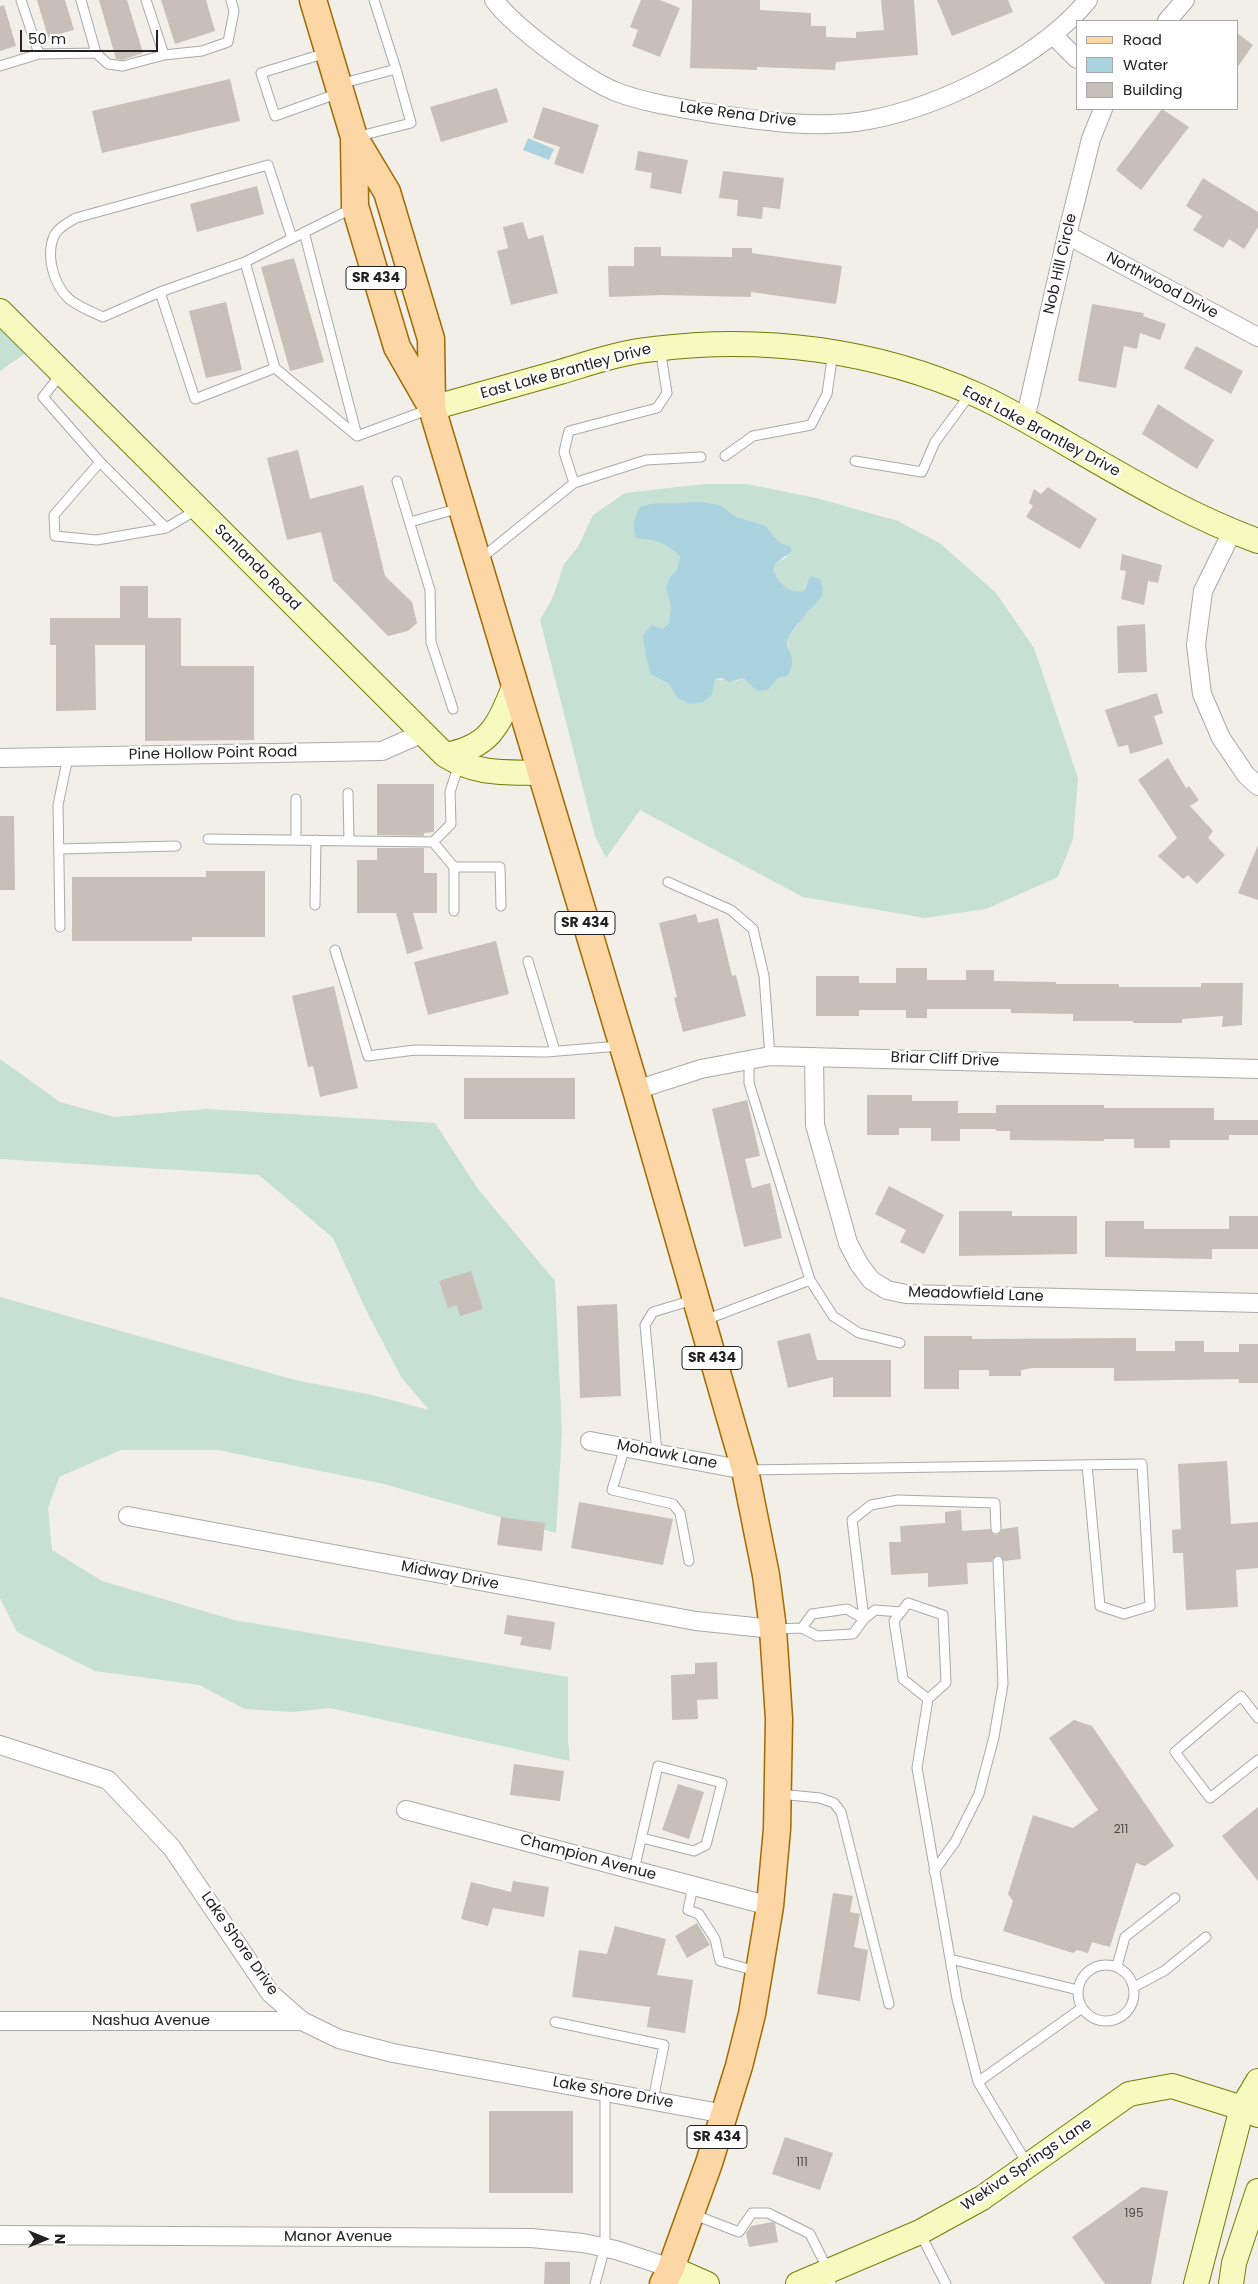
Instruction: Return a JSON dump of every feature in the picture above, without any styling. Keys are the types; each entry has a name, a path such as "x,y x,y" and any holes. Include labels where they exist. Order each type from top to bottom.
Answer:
{"main road":[{"name":"SR 434","path":"313,0 354,137 387,192 430,339 432,408"},
{"name":"SR 434","path":"354,137 355,206 396,347 432,408 462,507 514,688 636,1090 745,1470 761,1546 773,1629 779,1720 775,1866 770,1906 752,2014 725,2114 667,2279"}],"street":[{"name":"Lake Rena Drive","path":"494,0 503,12 564,61 614,90 670,106 752,120 814,124 868,120 934,101 1005,67 1052,35"},
{"path":"1076,58 1052,35 1088,0"},
{"path":"1168,20 1185,0"},
{"name":"Nob Hill Circle","path":"1025,420 1091,139 1103,110"},
{"name":"Northwood Drive","path":"1067,235 1258,337"},
{"name":"Sanlando Road","path":"0,311 423,733 452,759"},
{"name":"East Lake Brantley Drive","path":"432,408 600,360 660,348 706,344 799,346 915,370 972,393 1025,420 1133,482 1232,532 1258,542"},
{"path":"1232,532 1203,591 1196,645 1202,694 1221,738 1246,775 1258,786"},
{"path":"452,759 485,739 501,720 514,688"},
{"name":"Pine Hollow Point Road","path":"0,758 382,751 423,733"},
{"path":"452,759 481,770 540,773"},
{"name":"Briar Cliff Drive","path":"636,1090 702,1069 770,1056 1258,1069"},
{"name":"Meadowfield Lane","path":"814,1057 815,1126 848,1244 871,1280 888,1290 906,1294 1258,1302"},
{"name":"Mohawk Lane","path":"590,1441 745,1470"},
{"name":"Midway Drive","path":"128,1516 696,1621 773,1629"},
{"name":"Lake Shore Drive","path":"0,1746 108,1780 172,1848 270,1994 302,2021 340,2040 393,2053 725,2114"},
{"name":"Champion Avenue","path":"406,1810 770,1906"},
{"name":"Nashua Avenue","path":"0,2020 302,2021"},
{"path":"1196,2284 1258,2081"},
{"name":"Wekiva Springs Lane","path":"798,2284 830,2278 982,2198 1129,2094 1172,2086 1250,2112"},
{"path":"1231,2284 1234,2263 1258,2191"},
{"name":"Manor Avenue","path":"0,2235 531,2238 605,2247 667,2279"},
{"path":"667,2279 707,2284"}],"lane":[{"path":"21,0 39,54"},
{"path":"81,0 96,53 108,64 123,66 164,56 202,51 228,42 234,10 231,0"},
{"path":"146,0 164,56"},
{"path":"354,137 411,123 374,0"},
{"path":"328,52 261,73 274,116 339,88 396,69"},
{"path":"0,66 39,54 96,53"},
{"path":"292,238 268,165 76,218 64,225 55,234 49,260 58,284 69,299 103,317 160,292 245,262 355,206"},
{"path":"304,232 357,436"},
{"path":"245,262 275,368 357,436"},
{"path":"160,292 195,399 275,368"},
{"path":"574,483 564,452 570,431 657,408 667,393 660,348"},
{"path":"726,456 753,436 811,425 827,394 834,352"},
{"path":"62,373 43,397 100,462 166,528"},
{"path":"855,461 922,472 935,442 972,393"},
{"path":"357,436 432,408"},
{"path":"477,562 574,483 646,460 701,457"},
{"path":"100,462 54,515 54,536 97,540 166,528 198,509"},
{"path":"398,481 430,590 431,642 453,709"},
{"path":"410,522 462,507"},
{"path":"60,927 58,805 68,757"},
{"path":"208,839 433,842 451,824 452,759"},
{"path":"348,793 349,840"},
{"path":"296,798 296,840"},
{"path":"315,905 316,840"},
{"path":"433,842 454,867 454,911"},
{"path":"58,849 176,846"},
{"path":"454,867 500,867 501,906"},
{"path":"668,882 731,910 753,928 764,976 770,1056"},
{"path":"335,950 368,1056 415,1050 555,1051 623,1046"},
{"path":"528,961 555,1051"},
{"path":"749,1059 749,1084 810,1280 833,1316 859,1333 900,1343"},
{"path":"657,1453 645,1325 653,1312 699,1310 810,1280"},
{"path":"625,1447 612,1490 673,1504 680,1514 689,1560"},
{"path":"745,1470 1142,1464 1150,1606 1124,1614 1100,1606 1088,1465"},
{"path":"864,1619 852,1520 871,1505 898,1500 995,1503 996,1529"},
{"path":"934,1871 955,1842 979,1794 994,1737 1003,1684 998,1561"},
{"path":"928,1699 903,1678 894,1621 908,1603 943,1615 946,1683 928,1699 917,1768 957,1999 978,2082 1029,2166"},
{"path":"802,1628 812,1614 847,1609 864,1619"},
{"path":"773,1629 802,1628 817,1636 853,1634 864,1619 875,1610 901,1612"},
{"path":"1258,1718 1241,1696 1175,1752 1210,1798 1258,1760"},
{"path":"634,1870 658,1766 722,1783 706,1845 701,1850 694,1851 642,1838"},
{"path":"778,1794 820,1798 834,1803 841,1812 889,2004"},
{"path":"693,1886 688,1910 699,1914 715,1939 720,1961 759,1972"},
{"path":"1117,1966 1125,1937 1176,1898"},
{"path":"1134,1987 1164,1971 1206,1937"},
{"path":"950,1960 1078,1990"},
{"path":"1100,1965 1117,1966 1130,1978 1134,1987 1132,2006 1125,2014 1108,2022 1089,2016 1082,2008 1078,1990 1085,1974 1100,1965"},
{"path":"978,2082 1082,2008"},
{"path":"555,2022 664,2045 653,2100"},
{"path":"595,2284 605,2247 605,2092"},
{"path":"691,2214 739,2232 752,2213 768,2213 810,2234 830,2278"},
{"path":"920,2232 946,2284"}],"green space":[{"path":"0,325 27,352 0,371"},
{"path":"704,484 747,484 816,498 898,521 941,544 996,593 1034,648 1078,778 1073,839 1058,877 986,909 925,918 803,897 640,810 606,858 595,836 540,620 553,597 564,564 578,547 593,515 625,493","holes":["696,501 720,505 737,517 766,526 775,540 783,545 787,557 776,563 773,570 779,579 793,591 804,591 806,583 819,600 805,614 788,639 789,649 778,678 768,690 744,678 736,681 715,679 712,687 684,699 677,698 669,684 650,674 648,659 643,646 669,623 671,607 666,588 670,578 678,570 680,557 671,547 660,541 668,504 681,505"]},
{"path":"0,1059 60,1102 114,1117 207,1109 435,1123 478,1189 555,1281 562,1433 556,1533 384,1484 218,1450 121,1450 59,1477 48,1508 52,1550 102,1581 234,1620 568,1677 568,1741 570,1761 330,1708 292,1712 245,1709 199,1685 95,1671 17,1632 0,1598 0,1297 295,1380 372,1395 429,1410 401,1377 365,1308 333,1238 259,1175 0,1159"}],"water":[{"path":"528,138 554,149 549,160 523,150"},
{"path":"696,501 720,505 737,517 766,526 776,539 790,546 792,551 776,563 773,570 782,583 793,591 804,591 810,576 820,579 823,590 818,601 807,612 789,637 787,642 792,664 787,676 778,678 768,690 757,691 744,678 729,682 722,678 715,679 712,694 704,702 691,704 677,698 669,684 650,674 643,640 643,635 652,625 662,629 669,623 671,607 666,588 670,577 677,570 680,557 665,545 636,538 634,526 640,507"}],"building":[{"path":"37,0 65,0 74,30 48,37"},
{"path":"99,0 127,0 143,53 122,60 116,59"},
{"path":"161,0 206,0 215,31 175,44"},
{"path":"641,0 660,0 680,8 660,57 632,46 638,30 630,27"},
{"path":"692,0 760,0 760,10 811,13 811,26 826,26 826,37 856,38 856,32 884,30 881,0 914,0 918,55 836,62 835,70 757,67 757,70 690,68"},
{"path":"937,0 1008,0 1013,12 952,36"},
{"path":"4,5 16,46 0,51 0,6"},
{"path":"1238,34 1253,45 1238,67"},
{"path":"230,79 240,121 102,153 92,111"},
{"path":"497,88 508,122 441,142 430,107"},
{"path":"543,107 599,125 583,174 554,164 560,147 533,138"},
{"path":"1161,110 1189,127 1141,190 1116,170"},
{"path":"638,151 688,160 681,194 650,188 652,173 635,170"},
{"path":"723,171 784,178 780,209 763,207 762,219 737,216 738,200 719,198"},
{"path":"1203,178 1258,212 1258,227 1244,249 1229,239 1223,248 1193,230 1202,216 1186,206"},
{"path":"257,186 264,214 197,232 190,204"},
{"path":"523,222 528,239 543,235 558,293 511,305 497,251 508,248 503,227"},
{"path":"634,247 661,247 661,256 732,257 732,248 752,248 752,253 842,266 836,304 751,292 751,297 662,295 609,297 608,266 634,266"},
{"path":"294,258 324,362 290,371 261,267"},
{"path":"226,302 242,370 206,378 189,311"},
{"path":"1092,304 1144,313 1143,316 1166,324 1160,340 1140,333 1137,349 1124,346 1116,388 1078,381"},
{"path":"1196,346 1243,371 1231,394 1184,368"},
{"path":"1158,404 1214,440 1197,469 1142,434"},
{"path":"298,450 310,499 363,485 385,576 412,602 417,623 408,631 388,636 333,580 321,532 287,540 267,458"},
{"path":"1048,487 1097,519 1080,549 1026,517 1033,506 1029,503 1034,489 1041,494"},
{"path":"1122,554 1162,565 1158,583 1148,581 1144,605 1121,599 1126,571 1120,570"},
{"path":"120,586 148,586 148,618 181,618 181,666 254,666 254,740 145,741 145,645 95,645 96,710 56,711 56,645 50,645 50,618 120,618"},
{"path":"1145,624 1147,672 1118,673 1117,626"},
{"path":"1157,693 1163,713 1154,716 1163,744 1130,754 1128,745 1118,747 1105,710"},
{"path":"1168,758 1186,788 1189,786 1199,800 1190,806 1213,831 1208,838 1225,855 1197,884 1188,875 1183,879 1158,856 1177,838 1138,780"},
{"path":"377,784 434,784 434,832 424,833 424,836 377,835"},
{"path":"0,816 14,816 15,890 0,890"},
{"path":"1258,845 1258,900 1238,893"},
{"path":"377,848 424,848 424,873 437,873 437,913 413,913 423,949 407,954 396,913 357,913 357,860 377,860"},
{"path":"206,871 265,871 265,937 192,937 192,941 72,941 72,877 206,877"},
{"path":"696,914 698,923 718,918 732,976 736,975 746,1016 683,1032 674,998 677,997 659,923"},
{"path":"496,941 509,994 428,1015 414,962"},
{"path":"896,968 927,968 927,980 966,980 966,970 994,970 994,981 1056,982 1056,984 1119,984 1119,987 1201,987 1201,983 1243,983 1242,1025 1222,1027 1223,1016 1182,1019 1182,1023 1073,1021 1073,1014 1011,1013 1011,1009 927,1009 927,1018 906,1018 906,1010 859,1010 859,1016 816,1016 816,976 859,976 859,983 896,983"},
{"path":"334,986 358,1088 320,1097 313,1066 308,1067 292,996"},
{"path":"464,1078 575,1078 575,1119 464,1119"},
{"path":"867,1095 912,1095 912,1101 958,1101 958,1113 996,1113 996,1105 1104,1105 1104,1108 1214,1108 1214,1120 1258,1120 1258,1135 1229,1135 1229,1140 1170,1140 1170,1148 1134,1148 1134,1139 1104,1139 1104,1141 1010,1140 1010,1131 996,1131 996,1129 960,1129 960,1141 931,1141 931,1128 899,1128 899,1135 867,1135"},
{"path":"747,1100 760,1156 745,1159 752,1188 770,1183 782,1238 744,1247 712,1109"},
{"path":"889,1186 944,1215 924,1254 900,1242 906,1230 875,1214"},
{"path":"959,1211 1012,1211 1012,1216 1077,1216 1077,1254 959,1256"},
{"path":"1229,1216 1258,1216 1258,1249 1212,1249 1212,1259 1105,1257 1105,1221 1144,1221 1144,1229 1229,1229"},
{"path":"471,1271 483,1309 460,1316 457,1305 448,1308 439,1281"},
{"path":"617,1304 621,1396 580,1398 577,1306"},
{"path":"810,1333 817,1360 891,1360 891,1397 833,1397 833,1377 788,1388 777,1341"},
{"path":"924,1336 972,1336 972,1339 1136,1338 1136,1351 1175,1351 1175,1341 1204,1341 1204,1352 1239,1352 1239,1344 1258,1344 1258,1383 1239,1383 1239,1379 1114,1381 1114,1368 1033,1368 1021,1370 1021,1376 989,1376 989,1370 959,1370 959,1389 924,1389"},
{"path":"1227,1461 1231,1524 1258,1522 1258,1568 1236,1570 1238,1607 1186,1610 1183,1553 1173,1553 1172,1530 1181,1529 1178,1464"},
{"path":"579,1502 673,1519 663,1565 571,1548"},
{"path":"961,1510 962,1531 990,1529 993,1534 997,1535 1002,1529 1018,1527 1021,1559 1004,1561 1001,1556 997,1555 993,1558 992,1562 967,1563 968,1584 928,1587 928,1573 891,1575 889,1542 901,1542 900,1526 945,1523 945,1512"},
{"path":"501,1517 545,1523 542,1551 497,1545"},
{"path":"507,1615 555,1622 551,1650 520,1645 522,1637 504,1634"},
{"path":"717,1662 718,1699 697,1700 698,1719 672,1720 671,1675 695,1674 695,1663"},
{"path":"1074,1720 1092,1726 1174,1846 1145,1866 1136,1863 1110,1947 1092,1942 1088,1953 1077,1950 1073,1953 1003,1931 1013,1901 1008,1894 1033,1815 1073,1828 1098,1810 1049,1738"},
{"path":"514,1764 564,1771 560,1801 510,1795"},
{"path":"678,1784 704,1792 689,1839 662,1830"},
{"path":"1258,1807 1258,1881 1222,1836"},
{"path":"513,1881 549,1887 544,1917 493,1908 488,1926 461,1919 471,1882 511,1892"},
{"path":"833,1893 853,1896 850,1912 860,1914 854,1947 868,1950 860,2001 817,1994"},
{"path":"697,1923 710,1945 687,1958 675,1936"},
{"path":"615,1926 666,1939 657,1975 693,1980 685,2033 647,2027 650,2007 572,1997 579,1950 607,1954"},
{"path":"489,2111 573,2111 573,2193 489,2193"},
{"path":"785,2137 833,2153 820,2190 772,2174"},
{"path":"1142,2187 1168,2191 1151,2284 1105,2284 1072,2237"},
{"path":"775,2223 778,2242 749,2247 746,2233 751,2226"},
{"path":"545,2262 570,2262 570,2284 544,2284"}]}
